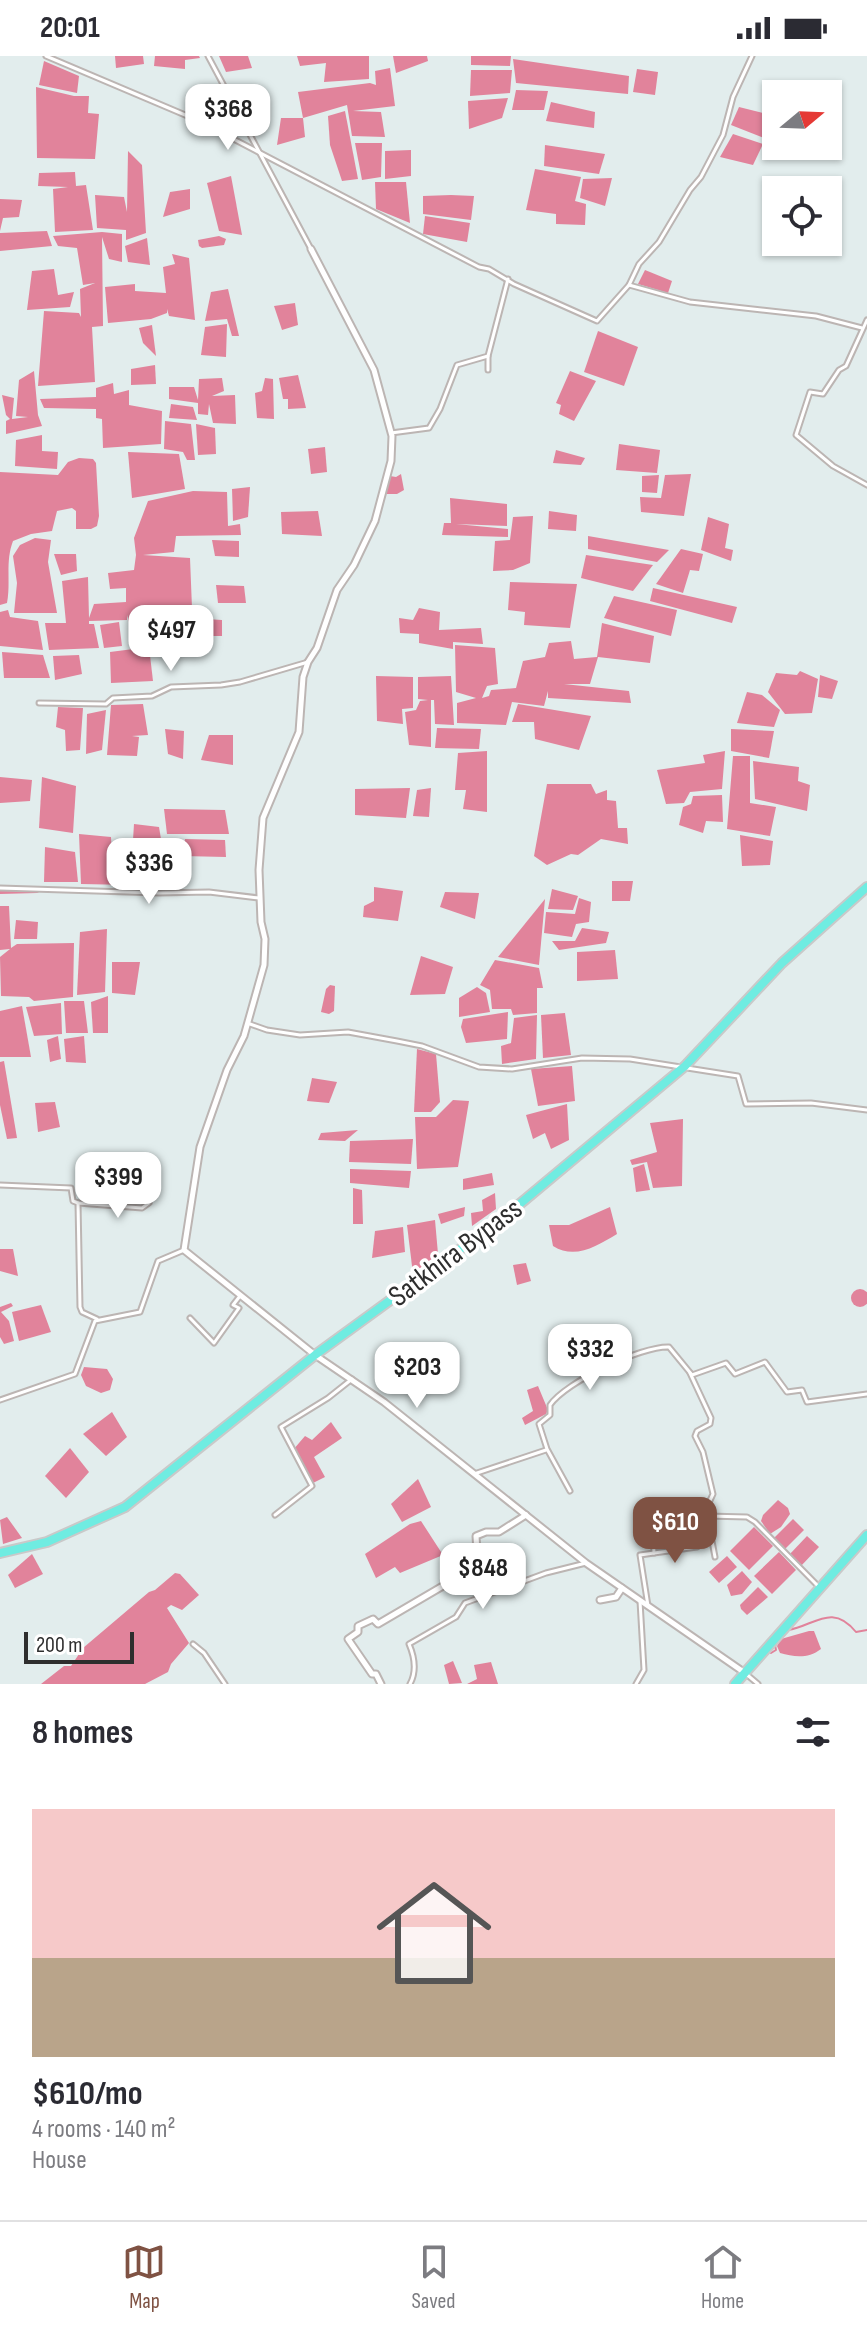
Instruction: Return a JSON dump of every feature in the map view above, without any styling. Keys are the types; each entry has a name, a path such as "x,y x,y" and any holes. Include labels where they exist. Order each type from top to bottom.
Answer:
{"highway":[{"name":"Satkhira Bypass","path":"0,1553 47,1542 125,1507 315,1355 503,1218 685,1066 782,963 867,887"},
{"path":"735,1684 867,1535"}],"street":[{"path":"46,56 197,120 261,155 597,321 629,285 639,264 659,242 713,155 723,135 733,97 752,56"},
{"path":"184,1250 200,1147 227,1070 248,1023 264,965 265,939 259,898 263,818 299,732 303,677 308,662 317,648 337,590 361,553 378,512 391,461 391,433 374,370 208,56"},
{"path":"488,370 488,356 508,279"},
{"path":"629,285 690,302 816,316 862,328"},
{"path":"867,320 846,366 839,370 823,394 810,392 796,435 833,466 867,485"},
{"path":"391,433 429,428 457,365 488,356"},
{"path":"39,703 106,704 113,698 152,696 171,687 240,682 308,662"},
{"path":"0,888 209,892 259,898"},
{"path":"248,1023 267,1030 300,1035 348,1032 397,1041 422,1046 479,1067 512,1069 582,1058 630,1059 685,1066 738,1076 746,1104 811,1103 867,1110"},
{"path":"0,1185 71,1188 73,1201 78,1203 142,1208 149,1203"},
{"path":"78,1203 80,1307 82,1312 97,1319 140,1312 158,1261 184,1250"},
{"path":"184,1250 588,1565 758,1684"},
{"path":"190,1318 214,1343 239,1308 233,1305 240,1296"},
{"path":"0,1400 75,1374 97,1319"},
{"path":"570,1491 547,1449 539,1424 550,1415 553,1401 610,1365 646,1349 669,1347 690,1373 711,1418 710,1424 697,1431 695,1436 703,1452 713,1494 706,1509 715,1557"},
{"path":"690,1373 695,1375 726,1363 735,1374 765,1362 787,1392 802,1390 807,1402 867,1394"},
{"path":"275,1515 312,1486 281,1427 352,1379"},
{"path":"474,1474 547,1449"},
{"path":"652,1513 654,1553"},
{"path":"381,1684 348,1639 358,1632 358,1626 373,1619 378,1624 391,1619 448,1583 445,1570 477,1552 476,1536 499,1532 526,1515"},
{"path":"707,1516 747,1517 755,1522 819,1587"},
{"path":"648,1606 640,1555 697,1547"},
{"path":"410,1684 414,1676 414,1657 409,1644 456,1617 465,1603 546,1573 588,1565"},
{"path":"600,1600 616,1597 622,1588"},
{"path":"636,1684 644,1670 640,1601"},
{"path":"193,1644 204,1653 225,1684"}],"shaded area":[{"path":"115,56 143,56 144,64 116,68"},
{"path":"155,56 200,58 185,60 185,69 154,66"},
{"path":"219,56 248,56 252,68 226,72"},
{"path":"297,56 369,56 369,79 324,82 326,63 300,66"},
{"path":"393,56 427,56 428,61 396,73"},
{"path":"471,56 511,56 510,66 471,65"},
{"path":"513,59 629,76 628,94 516,83"},
{"path":"44,61 79,76 77,93 39,85"},
{"path":"390,68 395,106 353,111 381,112 385,137 352,136 347,105 303,118 298,92 370,83 376,85 375,71"},
{"path":"637,69 658,72 655,95 633,92"},
{"path":"471,70 512,70 510,93 470,96"},
{"path":"36,87 74,96 89,96 88,113 99,114 95,159 37,158"},
{"path":"516,90 548,91 544,110 512,110"},
{"path":"508,98 502,118 469,129 468,101"},
{"path":"551,102 595,112 594,128 546,121"},
{"path":"241,105 255,106 257,129 252,130"},
{"path":"739,107 762,113 762,137 731,125"},
{"path":"345,111 358,179 342,181 330,145 328,116"},
{"path":"281,118 303,118 305,137 277,145"},
{"path":"733,134 762,144 753,165 720,157"},
{"path":"355,143 382,143 381,177 362,180"},
{"path":"545,145 605,154 599,174 544,166"},
{"path":"411,150 411,176 385,179 385,151"},
{"path":"128,151 142,165 146,233 126,240 126,230 97,228 95,195 124,197 127,212"},
{"path":"535,169 581,177 575,201 586,204 585,225 556,224 556,214 526,210"},
{"path":"75,172 76,186 86,185 93,230 55,232 53,189 68,187 38,186 39,173"},
{"path":"231,176 242,235 219,231 207,183"},
{"path":"612,178 605,206 580,198 583,179"},
{"path":"375,182 406,182 410,223 376,209"},
{"path":"190,189 190,209 163,217 170,192"},
{"path":"423,196 474,196 471,220 423,214"},
{"path":"0,199 22,200 19,217 3,218 0,231"},
{"path":"425,216 470,223 467,242 423,234"},
{"path":"47,231 52,246 0,251 0,233"},
{"path":"102,232 122,234 122,262 109,259 102,237 103,326 92,327 95,382 38,386 44,311 79,313 81,317 80,289 95,283 83,285 77,248 58,246 53,236"},
{"path":"219,236 226,239 224,245 199,246 198,240"},
{"path":"147,238 150,265 128,262 125,246"},
{"path":"172,254 189,258 195,320 169,316 167,309 167,313 151,319 108,323 105,287 135,284 135,291 166,293 163,267 175,264"},
{"path":"54,269 58,295 74,292 70,307 27,310 32,271"},
{"path":"645,270 672,281 668,293 638,284"},
{"path":"228,289 239,336 232,336 227,319 205,321 211,292"},
{"path":"295,303 298,325 282,330 274,306"},
{"path":"227,324 226,357 201,355 205,327"},
{"path":"152,325 156,356 143,343 139,328"},
{"path":"598,331 638,347 624,386 584,372"},
{"path":"155,365 156,384 131,385 131,369"},
{"path":"34,371 42,426 6,434 6,421 10,419 6,415 2,395 14,398 12,419 28,417 16,416 19,380"},
{"path":"570,371 596,381 574,421 559,414 561,405 556,403"},
{"path":"298,375 306,408 288,409 288,399 283,399 279,378"},
{"path":"222,378 224,391 212,396 235,395 236,424 213,423 209,404 208,415 198,414 198,403 169,399 169,387 194,387 198,400 199,379"},
{"path":"265,378 273,379 274,419 257,418 255,393 262,391"},
{"path":"113,383 114,394 129,390 129,405 162,411 161,444 103,448 102,419 96,418 96,409 44,408 40,399 96,397 96,388"},
{"path":"171,404 193,407 197,420 169,418"},
{"path":"165,421 191,424 195,460 187,460 183,452 164,449"},
{"path":"196,424 215,428 216,454 198,455"},
{"path":"42,435 42,451 58,452 57,469 15,466 16,440"},
{"path":"619,444 660,450 657,473 616,470"},
{"path":"325,447 327,472 311,474 308,449"},
{"path":"556,450 585,458 581,465 553,463"},
{"path":"128,452 179,454 185,489 132,498"},
{"path":"79,458 93,459 96,463 97,526 76,529 76,511 72,508 57,511 52,531 13,541 9,557 7,603 0,605 0,472 58,475 68,462"},
{"path":"401,474 404,490 397,494 385,494 390,476"},
{"path":"691,474 684,516 641,512 640,497 661,498 665,475"},
{"path":"659,475 657,493 642,492 642,476"},
{"path":"250,487 248,517 233,521 232,489"},
{"path":"193,491 227,492 228,526 240,524 241,535 176,536 174,552 143,555 190,558 192,608 188,609 189,618 222,620 222,636 174,636 174,620 167,621 167,630 132,633 127,615 127,620 89,621 89,624 94,624 99,648 49,650 45,623 66,623 62,581 88,577 89,618 94,604 126,602 126,588 110,589 108,573 134,570 134,538 148,501"},
{"path":"450,498 507,504 507,526 456,524 508,529 508,537 442,535 444,523 451,523"},
{"path":"318,511 322,536 282,534 281,512"},
{"path":"549,511 577,515 576,531 548,529"},
{"path":"533,516 530,563 513,570 493,571 495,541 510,540 513,517"},
{"path":"708,517 729,524 725,548 733,550 731,561 701,550"},
{"path":"588,536 669,550 657,562 588,549"},
{"path":"35,538 51,540 48,562 57,613 14,613 17,583 13,556 20,545"},
{"path":"212,540 239,541 239,557 215,556"},
{"path":"681,549 703,554 699,571 690,570 683,593 656,584"},
{"path":"54,554 76,554 77,571 61,575"},
{"path":"586,555 653,565 633,591 581,578"},
{"path":"510,582 577,584 570,628 524,625 525,612 508,610"},
{"path":"216,585 244,586 246,603 218,603"},
{"path":"653,588 737,607 732,623 650,601"},
{"path":"614,596 677,610 671,636 604,618"},
{"path":"419,608 440,612 439,630 481,628 483,644 453,642 453,649 419,643 419,634 400,633 399,618 413,620"},
{"path":"8,610 10,617 38,621 43,650 0,646 0,612"},
{"path":"119,622 122,646 104,648 100,625"},
{"path":"602,623 654,636 650,663 598,657 590,684 564,684 629,691 631,703 548,698 548,691 544,706 512,702 506,725 457,723 457,703 476,698 456,692 455,645 495,648 498,684 487,686 482,698 489,696 491,690 516,688 523,661 545,657 549,643 571,641 574,659 597,657"},
{"path":"149,647 153,681 111,683 110,652"},
{"path":"2,652 43,655 50,678 4,678"},
{"path":"79,655 82,674 55,680 53,656"},
{"path":"800,671 818,679 812,713 785,714 768,692 776,673 797,675"},
{"path":"820,675 838,681 832,699 818,697"},
{"path":"376,676 413,677 413,708 402,709 403,724 377,721"},
{"path":"451,676 454,725 435,724 434,700 431,700 431,747 409,745 405,712 416,710 420,701 428,700 418,699 418,677"},
{"path":"747,692 762,695 780,710 774,727 737,723"},
{"path":"143,704 148,735 132,736 139,737 137,756 107,755 111,705"},
{"path":"518,704 591,716 579,750 535,739 534,722 512,722"},
{"path":"58,707 83,708 80,750 66,751 65,730 56,727"},
{"path":"106,710 102,750 86,754 87,714"},
{"path":"437,728 481,729 479,749 435,748"},
{"path":"165,729 184,731 183,759 168,754"},
{"path":"731,729 774,731 769,758 731,751"},
{"path":"209,735 233,735 233,765 201,760"},
{"path":"487,751 487,812 463,809 466,790 455,790 458,753"},
{"path":"725,751 722,789 690,792 684,803 666,804 657,770 705,763 703,755"},
{"path":"733,756 750,756 750,803 776,807 770,836 727,829"},
{"path":"753,761 799,767 798,781 810,785 807,811 755,799"},
{"path":"0,777 32,780 30,801 0,803"},
{"path":"42,777 76,786 73,833 39,828"},
{"path":"547,784 591,784 596,794 607,790 607,800 616,801 618,828 627,828 628,844 601,839 578,855 571,854 547,865 534,856"},
{"path":"410,788 406,818 355,815 355,789"},
{"path":"431,788 429,817 413,816 417,790"},
{"path":"722,795 723,822 706,821 703,833 679,825 683,807 691,804 693,796"},
{"path":"164,809 225,810 229,834 167,834"},
{"path":"134,824 159,827 161,839 133,840"},
{"path":"79,834 111,837 113,870 132,875 130,885 81,884"},
{"path":"740,835 773,841 770,865 742,866"},
{"path":"185,839 225,840 226,857 182,856"},
{"path":"45,847 75,852 78,882 44,882"},
{"path":"612,881 633,881 630,901 612,901"},
{"path":"374,887 403,891 398,921 363,917 364,906 374,901"},
{"path":"552,889 578,896 573,910 548,909"},
{"path":"445,892 479,893 475,919 440,907"},
{"path":"579,898 591,902 589,922 576,924 572,937 544,933 546,912 575,914"},
{"path":"545,899 539,965 498,957"},
{"path":"0,906 9,906 11,948 17,944 74,943 73,997 34,1001 29,997 1,996 0,957 10,949 0,950"},
{"path":"16,920 38,922 37,939 14,939"},
{"path":"582,928 609,932 606,943 559,950 552,941 575,941"},
{"path":"107,929 105,992 77,995 80,932"},
{"path":"615,950 618,979 577,981 577,952"},
{"path":"421,956 453,967 445,994 410,995"},
{"path":"495,960 539,968 543,988 537,988 537,1013 513,1015 511,1009 492,1009 490,990 480,985"},
{"path":"112,962 140,962 135,995 112,993"},
{"path":"330,985 335,986 334,1011 329,1014 321,1012 326,989"},
{"path":"477,987 486,993 490,1012 459,1017 459,998"},
{"path":"108,996 108,1033 93,1033 91,1002"},
{"path":"64,1001 84,1001 88,1033 66,1033"},
{"path":"61,1003 62,1034 34,1036 26,1007"},
{"path":"22,1006 31,1057 0,1057 0,1011"},
{"path":"508,1012 507,1039 466,1043 461,1027 463,1019"},
{"path":"565,1013 571,1055 543,1058 541,1015"},
{"path":"537,1015 536,1059 502,1064 501,1046 511,1043 514,1018"},
{"path":"58,1036 61,1059 50,1062 47,1040"},
{"path":"84,1036 86,1063 66,1062 64,1039"},
{"path":"417,1049 436,1054 440,1102 431,1112 414,1112"},
{"path":"4,1061 17,1138 7,1139 0,1105 0,1062"},
{"path":"572,1066 575,1101 538,1106 531,1069"},
{"path":"312,1078 337,1082 329,1103 307,1101"},
{"path":"453,1100 469,1101 458,1167 417,1169 415,1117 436,1117"},
{"path":"55,1102 60,1127 38,1132 35,1103"},
{"path":"567,1104 569,1140 551,1149 545,1133 533,1139 526,1115"},
{"path":"683,1119 682,1186 653,1188 647,1162 632,1165 630,1160 657,1152 650,1123"},
{"path":"358,1130 345,1141 318,1140 321,1133"},
{"path":"413,1139 411,1164 349,1162 350,1141"},
{"path":"644,1164 650,1190 636,1192 633,1168"},
{"path":"350,1169 411,1171 409,1188 350,1183"},
{"path":"492,1173 494,1185 463,1190 463,1179"},
{"path":"353,1188 362,1190 363,1224 353,1224"},
{"path":"495,1193 496,1209 472,1226 471,1213 483,1211 482,1200"},
{"path":"465,1207 464,1216 441,1224 438,1214"},
{"path":"610,1207 617,1234 578,1252 553,1246 549,1225 569,1225"},
{"path":"435,1220 438,1254 413,1274 407,1225"},
{"path":"403,1227 405,1252 372,1258 375,1231"},
{"path":"0,1249 13,1249 18,1276 0,1271"},
{"path":"526,1263 531,1281 517,1285 513,1265"},
{"path":"860,1289 866,1292 866,1304 860,1307 854,1304 851,1298 854,1292"},
{"path":"11,1303 13,1306 1,1312 9,1321 14,1341 4,1344 0,1337 0,1307"},
{"path":"41,1305 51,1332 19,1341 12,1312"},
{"path":"84,1367 107,1369 113,1379 110,1390 101,1393 86,1386 81,1375"},
{"path":"538,1386 548,1410 525,1425 522,1418 533,1411 527,1390"},
{"path":"112,1412 127,1437 106,1456 83,1434"},
{"path":"331,1422 342,1438 314,1457 325,1477 313,1483 293,1450 305,1436 312,1440"},
{"path":"70,1448 89,1472 66,1498 45,1476"},
{"path":"418,1479 431,1507 402,1522 391,1504"},
{"path":"778,1500 790,1514 781,1527 770,1534 761,1521"},
{"path":"642,1509 649,1514 650,1529 639,1530 635,1523 635,1513"},
{"path":"7,1517 22,1538 3,1544 0,1520"},
{"path":"793,1519 804,1530 785,1549 774,1538"},
{"path":"421,1521 443,1555 400,1573 395,1567 376,1578 365,1554 410,1524"},
{"path":"754,1527 773,1546 749,1570 730,1551"},
{"path":"807,1536 819,1547 801,1566 789,1555"},
{"path":"779,1552 796,1570 772,1594 754,1576"},
{"path":"32,1554 43,1574 15,1588 8,1575"},
{"path":"727,1556 737,1567 719,1583 709,1572"},
{"path":"742,1571 752,1582 742,1594 731,1596 727,1585"},
{"path":"175,1573 180,1574 199,1595 182,1610 171,1605 167,1608 189,1643 168,1672 145,1684 41,1684 64,1666 71,1666 83,1648"},
{"path":"758,1587 768,1597 747,1615 740,1605"},
{"path":"814,1631 821,1649 801,1656 780,1653 777,1646 781,1639"},
{"path":"453,1661 462,1683 449,1684 444,1665"},
{"path":"491,1662 498,1684 467,1684 477,1679 474,1665"}],"waterway":[{"path":"0,892 37,891"},
{"path":"788,1630 831,1617 839,1618 856,1632 867,1630"},
{"path":"771,1653 776,1650 775,1645"}]}
